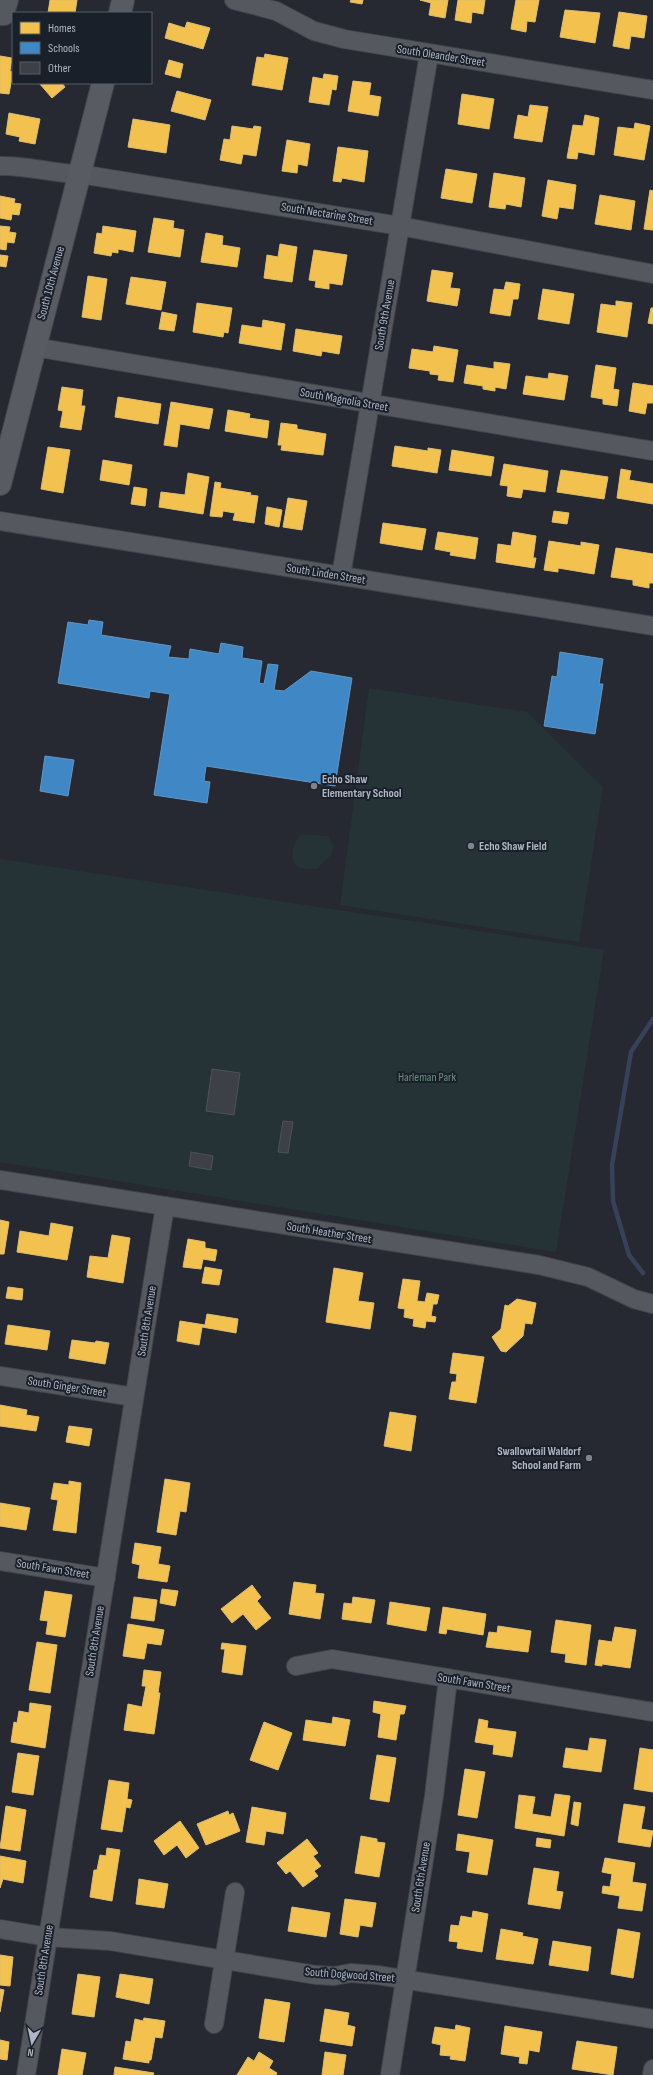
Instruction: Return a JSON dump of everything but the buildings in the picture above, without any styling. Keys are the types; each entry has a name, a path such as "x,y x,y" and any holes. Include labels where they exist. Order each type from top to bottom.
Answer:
{"main road":[{"path":"120,12 123,0"},
{"name":"South 10th Avenue","path":"0,484 103,84"}],"street":[{"name":"South Oleander Street","path":"234,0 276,11 314,31 344,39 653,90"},
{"name":"South 9th Avenue","path":"341,576 429,54"},
{"name":"South Nectarine Street","path":"0,166 15,166 60,174 80,174 400,226 653,274"},
{"name":"South Magnolia Street","path":"34,347 370,405 653,451"},
{"name":"South Linden Street","path":"0,521 653,626"},
{"name":"South Heather Street","path":"0,1180 539,1265 588,1277 634,1299 653,1304"},
{"name":"South 8th Avenue","path":"26,2075 165,1206"},
{"name":"South Ginger Street","path":"0,1376 134,1398"},
{"name":"South Fawn Street","path":"0,1561 106,1578"},
{"name":"South Fawn Street","path":"296,1666 332,1659 653,1712"},
{"name":"South 6th Avenue","path":"390,2075 434,1796 448,1679"},
{"path":"214,2024 235,1892"},
{"name":"South Dogwood Street","path":"0,1929 48,1937 110,1941 316,1974 334,1976 351,1973 405,1980 653,2018"},
{"path":"652,2075 653,2069"}],"green space":[{"name":"Echo Shaw Field","path":"369,688 527,712 603,787 579,942 340,905"},
{"path":"302,834 328,836 334,847 331,855 316,869 300,868 294,861 294,846"},
{"name":"Harleman Park","path":"0,859 604,950 556,1252 0,1162"}],"waterway":[{"path":"643,1273 629,1255 613,1201 612,1165 631,1052 653,1019"}],"place":[{"name":"Echo Shaw Elementary School","path":"314,786"},
{"name":"Echo Shaw Field","path":"471,846"},
{"name":"Swallowtail Waldorf School and Farm","path":"589,1458"}]}
